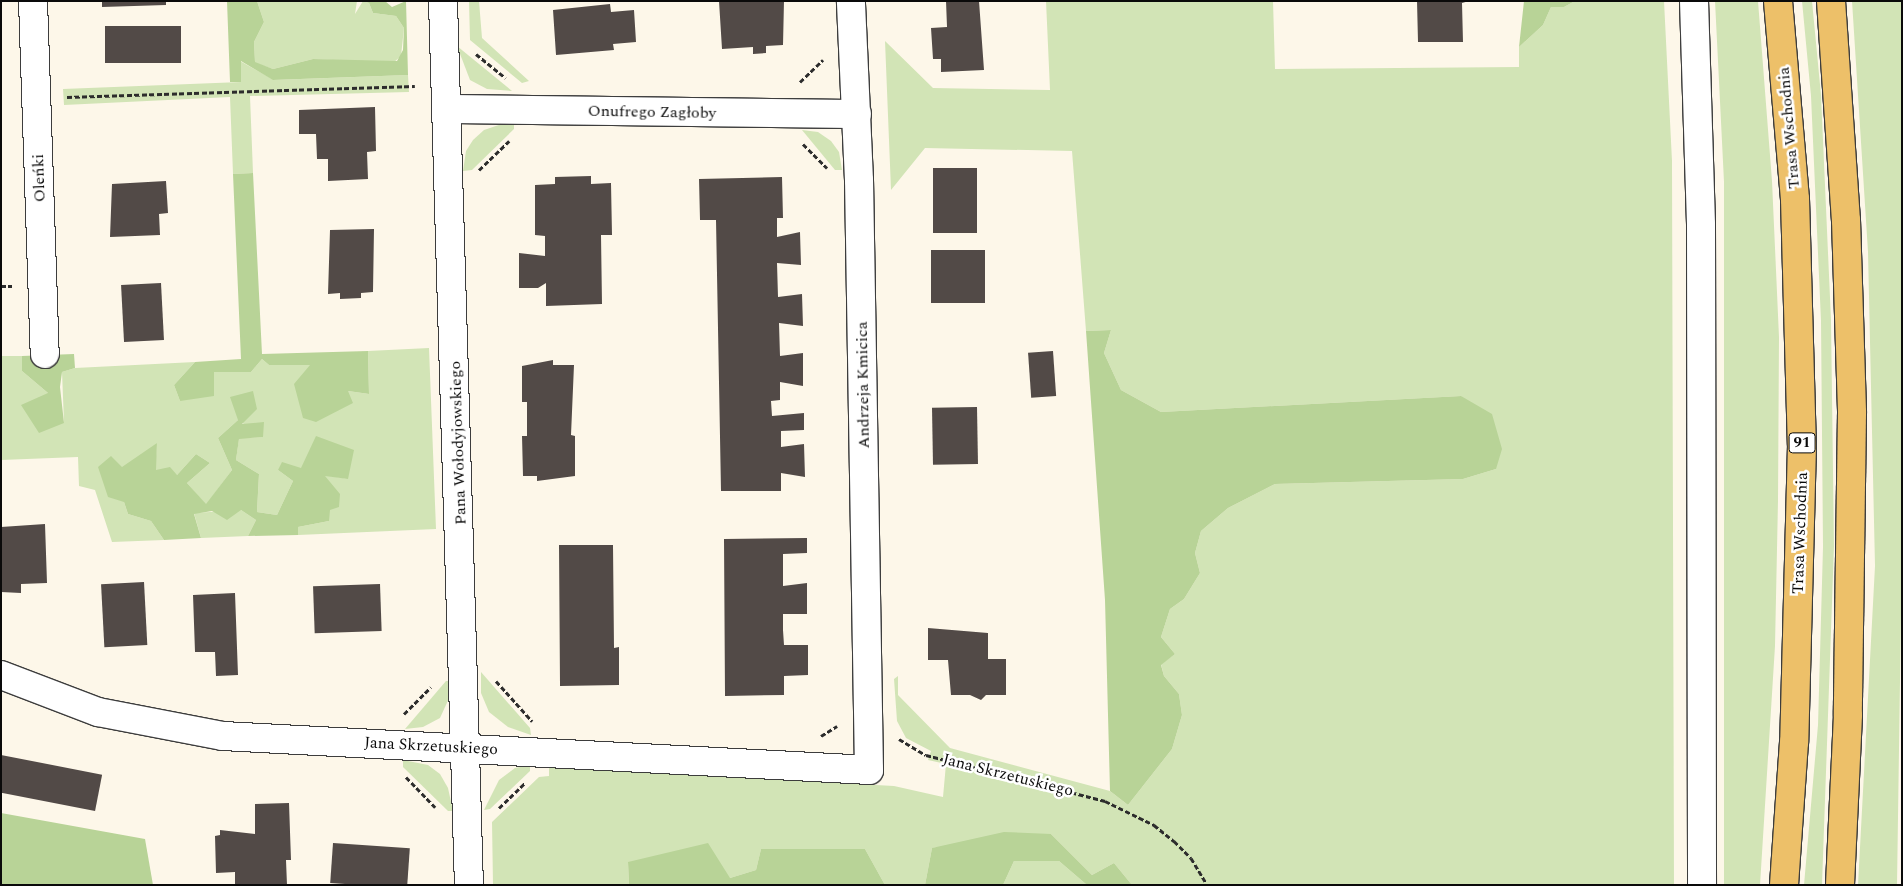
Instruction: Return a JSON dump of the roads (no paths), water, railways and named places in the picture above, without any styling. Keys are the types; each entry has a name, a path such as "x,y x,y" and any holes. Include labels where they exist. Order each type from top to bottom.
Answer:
{"main road":[{"name":"Trasa Wschodnia","path":"1778,1 1795,199 1802,445 1794,742 1784,885"},
{"path":"1831,1 1846,220 1852,413 1848,714 1840,885"}],"street":[{"name":"Oleńki","path":"33,1 45,354"},
{"name":"Pana Wołodyjowskiego","path":"443,1 468,747 469,885"},
{"name":"Andrzeja Kmicica","path":"851,1 857,114 869,770"},
{"path":"1694,1 1701,225 1702,885"},
{"name":"Onufrego Zagłoby","path":"447,109 857,114"},
{"name":"Jana Skrzetuskiego","path":"1,675 98,712 190,732 869,770"}]}
